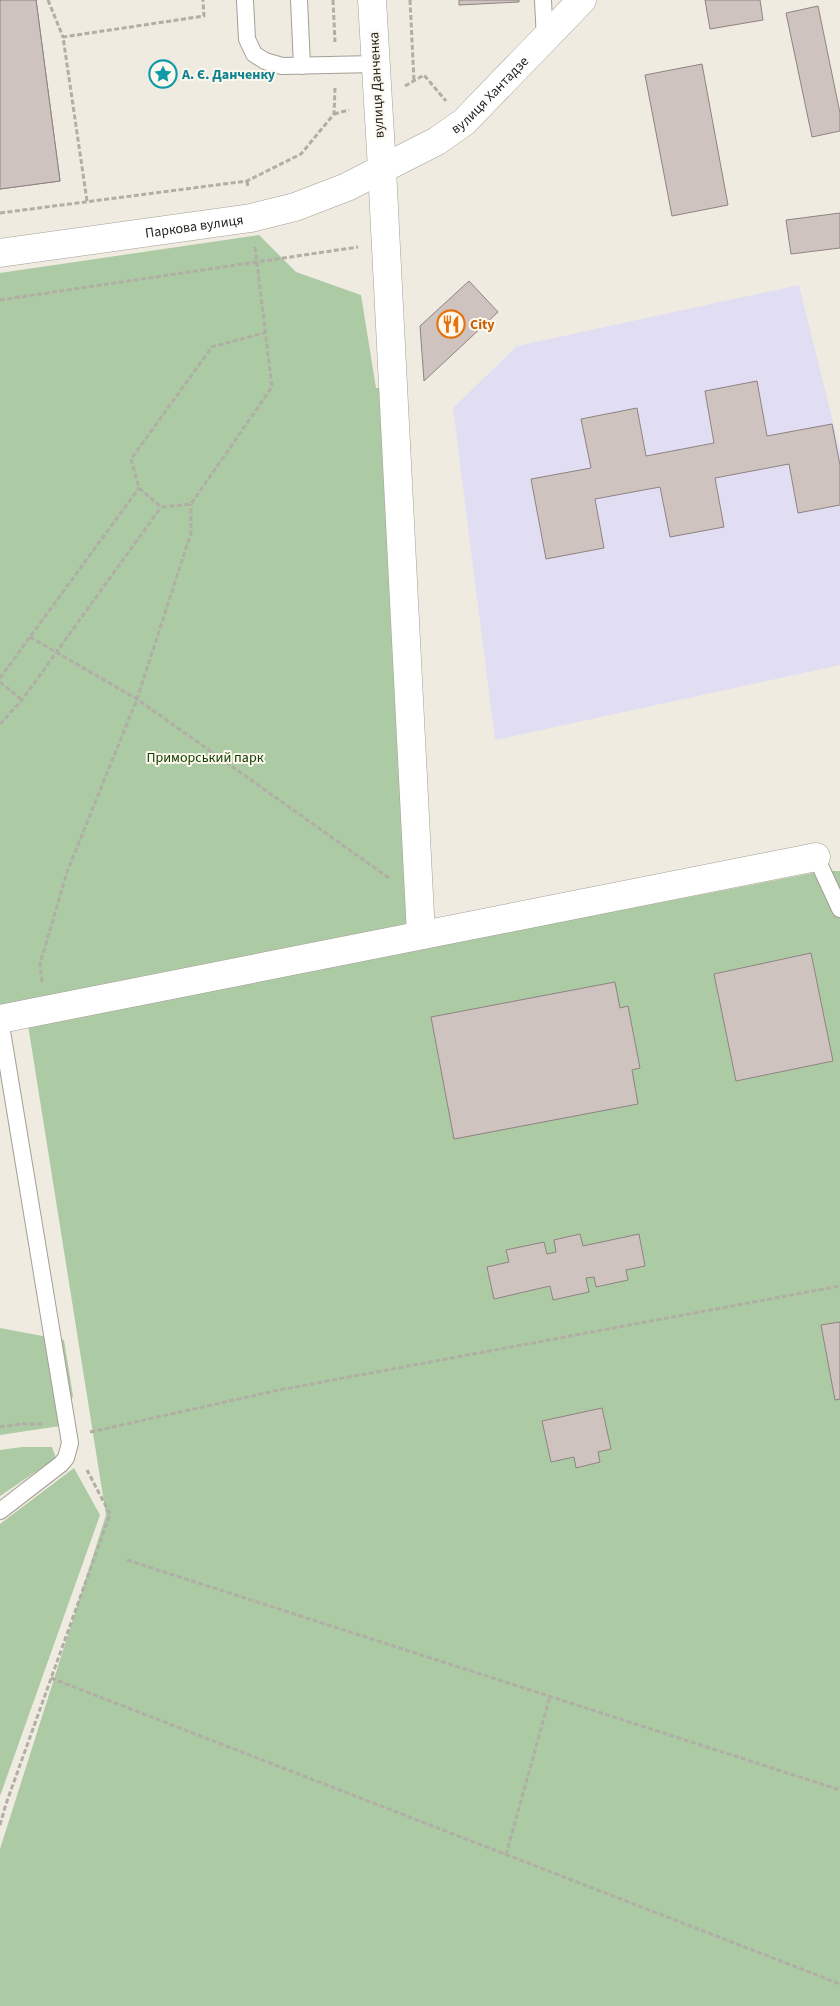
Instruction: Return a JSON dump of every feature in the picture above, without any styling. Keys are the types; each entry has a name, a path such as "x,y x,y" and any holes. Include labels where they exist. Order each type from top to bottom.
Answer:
{"street":[{"name":"вулиця Данченка","path":"372,0 421,935"},
{"name":"вулиця Хантадзе","path":"382,169 437,141 464,122 582,0"},
{"name":"Паркова вулиця","path":"0,253 252,218 295,207 347,187 382,169"},
{"path":"0,1019 816,857"}],"lane":[{"path":"245,0 247,39 254,54 265,61 282,66 375,64"},
{"path":"299,0 302,66"},
{"path":"543,0 545,40"},
{"path":"816,857 840,909"},
{"path":"0,1019 70,1436 69,1451 61,1464 0,1511"}],"path":[{"path":"48,0 63,38 87,201"},
{"path":"63,38 204,16 203,0"},
{"path":"0,213 247,181 301,154 334,114 336,65 333,0"},
{"path":"410,0 414,81"},
{"path":"45,1010 40,964 67,872 137,699 191,533 191,504 272,387 254,244"},
{"path":"0,300 256,261"},
{"path":"191,504 161,507 139,488 131,460 212,347 264,333"},
{"path":"22,700 0,680 139,488"},
{"path":"0,724 22,700 161,507"},
{"path":"30,637 137,699 420,900"},
{"path":"70,1436 279,1390 840,1286"},
{"path":"0,1427 20,1424 46,1424 70,1436 110,1514 50,1678 0,1825"},
{"path":"127,1560 840,1790"},
{"path":"50,1678 840,1984"},
{"path":"506,1855 550,1696"}],"shaded area":[{"path":"799,285 840,450 840,665 495,740 453,408 517,346"}],"green space":[{"name":"Приморський парк","path":"259,235 296,272 361,295 376,388 391,387 411,928 3,1007 0,1005 0,273"},
{"path":"823,871 840,871 840,2006 0,2006 0,1849 106,1515 28,1025"},
{"path":"0,1328 64,1340 73,1396 60,1426 0,1435"},
{"path":"22,1447 52,1447 56,1458 0,1496 0,1450"},
{"path":"74,1468 100,1515 0,1796 0,1524"}],"building":[{"path":"0,0 36,0 60,181 0,189"},
{"path":"0,0 36,0 60,181 0,189"},
{"path":"459,0 519,0 519,2 459,5"},
{"path":"705,0 760,0 763,20 710,29"},
{"path":"818,6 840,113 840,131 812,137 786,13"},
{"path":"702,64 728,205 672,216 645,75"},
{"path":"840,213 840,248 791,254 786,220"},
{"path":"469,281 498,312 424,381 420,326"},
{"path":"757,381 767,436 832,424 840,465 840,505 798,513 789,464 715,478 724,527 670,537 660,487 595,499 604,548 546,559 531,479 591,468 581,419 637,408 646,456 714,443 705,391"},
{"path":"811,953 833,1061 736,1081 714,974"},
{"path":"615,982 620,1008 628,1006 640,1068 632,1070 638,1104 454,1139 431,1017"},
{"path":"580,1234 583,1246 639,1234 645,1266 626,1270 628,1280 596,1287 594,1277 586,1278 589,1292 553,1300 550,1286 494,1299 487,1267 509,1262 506,1250 544,1242 547,1254 556,1252 554,1240"},
{"path":"840,1322 840,1399 835,1400 821,1325"},
{"path":"602,1408 611,1449 598,1452 600,1462 576,1468 574,1457 551,1462 542,1421"}],"place":[{"name":"А. Є. Данченку","path":"163,74"},
{"name":"City","path":"451,324"}]}
